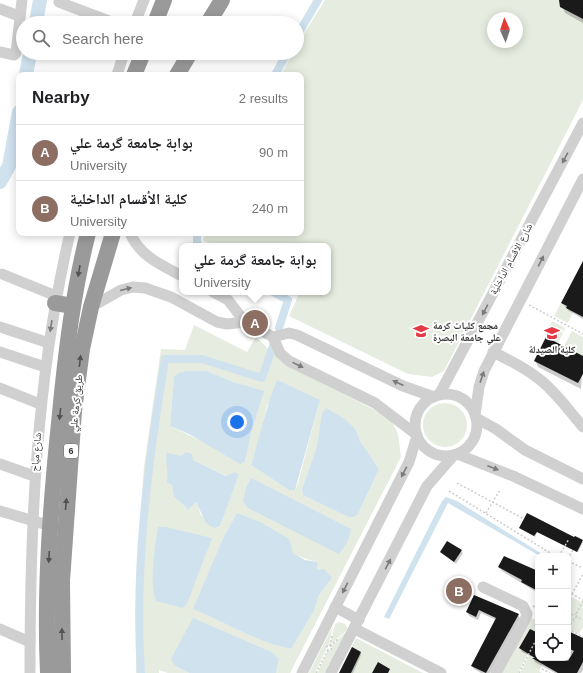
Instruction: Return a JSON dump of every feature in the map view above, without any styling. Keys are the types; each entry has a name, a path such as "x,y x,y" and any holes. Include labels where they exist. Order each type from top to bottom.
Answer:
{"highway":[{"path":"158,16 164,0"},
{"path":"212,16 222,0"},
{"path":"135,72 140,60"},
{"path":"180,72 186,60"},
{"name":"طريق كرمة علي","path":"48,673 48,571 54,464 73,306 81,260 87,236"},
{"name":"طريق كرمة علي","path":"63,673 62,581 64,525 81,356 91,307 113,236"},
{"path":"56,300 73,306"}],"street":[{"path":"0,9 19,16 22,0"},
{"path":"138,16 144,0"},
{"path":"59,2 96,16"},
{"path":"0,52 10,55 16,53"},
{"path":"118,72 120,60"},
{"name":"شارع الاقسام الداخلية","path":"437,396 583,123"},
{"path":"219,295 228,300 246,322 273,337 280,353 289,361 375,403 417,435 424,446 430,451 446,456 456,454 465,450 473,439 477,427 476,416 481,379 583,178"},
{"name":"شارع مياح","path":"30,673 34,476 40,404 56,300 69,236"},
{"path":"132,236 135,243 150,258 179,274"},
{"path":"2,274 56,300"},
{"path":"91,307 121,290 145,288 171,298 218,322 227,324 246,322"},
{"path":"0,327 49,343"},
{"path":"273,337 289,333 298,335 403,386 437,396 452,395 465,400 476,416 525,450 583,480"},
{"path":"0,352 45,367"},
{"path":"494,352 521,367 542,382 555,394 583,427"},
{"path":"0,388 40,404"},
{"path":"302,673 409,462 417,435 416,417 420,408 437,396"},
{"path":"456,454 513,476 583,509"},
{"path":"331,673 427,486 456,454"},
{"path":"0,464 34,476"},
{"path":"0,511 33,522 51,526"},
{"path":"483,587 522,606 526,614 525,620 496,673"},
{"path":"335,607 357,624 441,673"},
{"path":"0,629 30,642"}],"path":[{"path":"520,301 583,334"},
{"path":"457,483 524,518"},
{"path":"486,513 500,490"},
{"path":"449,491 550,553"},
{"path":"561,553 569,539"},
{"path":"571,554 573,550"},
{"path":"571,564 583,568"},
{"path":"577,617 576,614 583,600 572,594 583,574"},
{"path":"574,618 573,615 576,614"},
{"path":"583,620 577,617 574,618 568,629 583,637"},
{"path":"519,673 535,642"},
{"path":"316,673 328,650"},
{"path":"542,669 550,673"}],"shaded area":[{"path":"325,0 583,0 583,100 444,371 432,377 408,374 289,316 299,295 331,295 331,243 208,243 203,240 204,236 304,236 304,72 282,72 288,60 304,60 304,34"},
{"path":"561,303 573,312 568,323 554,316"},
{"path":"552,321 565,328 558,343 546,337"},
{"path":"194,325 247,352 256,337 274,354 313,378 390,418 398,434 401,457 290,673 276,673 279,659 175,666 189,673 168,673 159,670 159,673 136,673 137,565 144,466 161,349 185,350","holes":["207,371 263,392 245,462 170,426 174,378","320,400 295,490 289,490 251,465 261,433 267,405","356,430 360,441 379,469 358,514 321,503 303,495 302,489 317,446","193,460 227,476 239,475 220,526 201,515 196,502 187,511 186,507 174,497 172,485 166,482 168,475","237,513 286,549 296,555 318,562 317,570 332,578 319,595 314,611 291,649 254,637 194,608 223,538"]},
{"path":"572,331 583,337 583,356 564,346"},
{"path":"441,403 449,403 454,404 461,409 466,416 466,434 461,441 454,446 441,447 433,444 426,437 423,429 423,421 426,413 433,406"},
{"path":"572,597 583,603 583,627 579,634 571,630"},
{"path":"531,618 535,620 535,639 518,673 501,673 529,625"},
{"path":"339,622 345,624 348,629 330,645 335,624"},
{"path":"333,626 329,645 326,647 315,673 309,673"},
{"path":"348,630 326,673 317,673 328,651 332,650 331,646"},
{"path":"356,638 423,673 388,673 390,669 378,662 372,673 351,673 355,664 346,659"},
{"path":"535,644 535,649 531,656 535,661 543,663 539,671 542,673 520,673"}],"water":[{"path":"187,371 207,371 233,382 264,391 251,434 245,462 240,464 189,434 170,426 174,377 179,373"},
{"path":"277,380 320,400 295,490 289,490 251,465 266,411"},
{"path":"326,408 345,419 356,430 360,441 379,469 358,514 354,517 349,517 303,495 302,489 317,446 322,414"},
{"path":"186,452 192,454 193,460 226,476 235,472 239,475 220,526 214,528 206,523 196,502 187,511 186,507 174,497 172,485 166,482 167,453 182,456"},
{"path":"251,478 351,529 348,541 339,554 248,508 243,501 246,488"},
{"path":"446,497 457,501 540,553 535,553 448,503 389,619 384,617 442,501"},
{"path":"237,513 260,522 289,539 293,553 305,560 318,562 317,570 324,569 332,578 319,595 314,611 291,649 253,637 193,609 223,538"},
{"path":"158,527 165,527 212,538 187,604 182,608 156,601 153,575"},
{"path":"193,618 271,652 279,659 276,673 189,673 175,666 171,659"}],"building":[{"path":"559,0 583,0 583,19 560,7"},
{"path":"583,261 583,317 566,308 567,306 561,303"},
{"path":"546,337 583,356 583,374 578,383 534,361"},
{"path":"527,513 574,537 575,536 583,540 577,552 537,532 534,536 519,528"},
{"path":"447,541 462,550 454,562 440,552"},
{"path":"504,556 535,570 535,589 521,582 522,580 498,567"},
{"path":"474,595 519,614 486,673 471,666 496,618 479,610 476,617 466,612"},
{"path":"530,629 535,632 535,658 519,648"},
{"path":"571,632 583,638 583,662 577,673 558,673 537,661 571,661 571,656 574,651 571,650"},
{"path":"352,647 361,652 351,673 339,673"},
{"path":"378,662 390,669 388,673 372,673"}],"waterway":[{"path":"37,16 40,0"},
{"path":"304,24 318,0"},
{"path":"27,72 29,60"},
{"path":"277,72 283,60"},
{"path":"0,182 9,166 16,128"},
{"path":"197,236 197,243"},
{"path":"279,295 288,300 279,328"},
{"path":"141,673 139,634 141,555 148,476 165,359 202,359 262,378 274,343"}],"place":[{"name":"بوابة جامعة گرمة علي","path":"255,323"},
{"name":"مجمع كليات كرمة علي جامعة البصرة","path":"421,331"},
{"name":"كلية الصيدلة","path":"552,333"},
{"name":"كلية الأقسام الداخلية","path":"459,591"}]}
